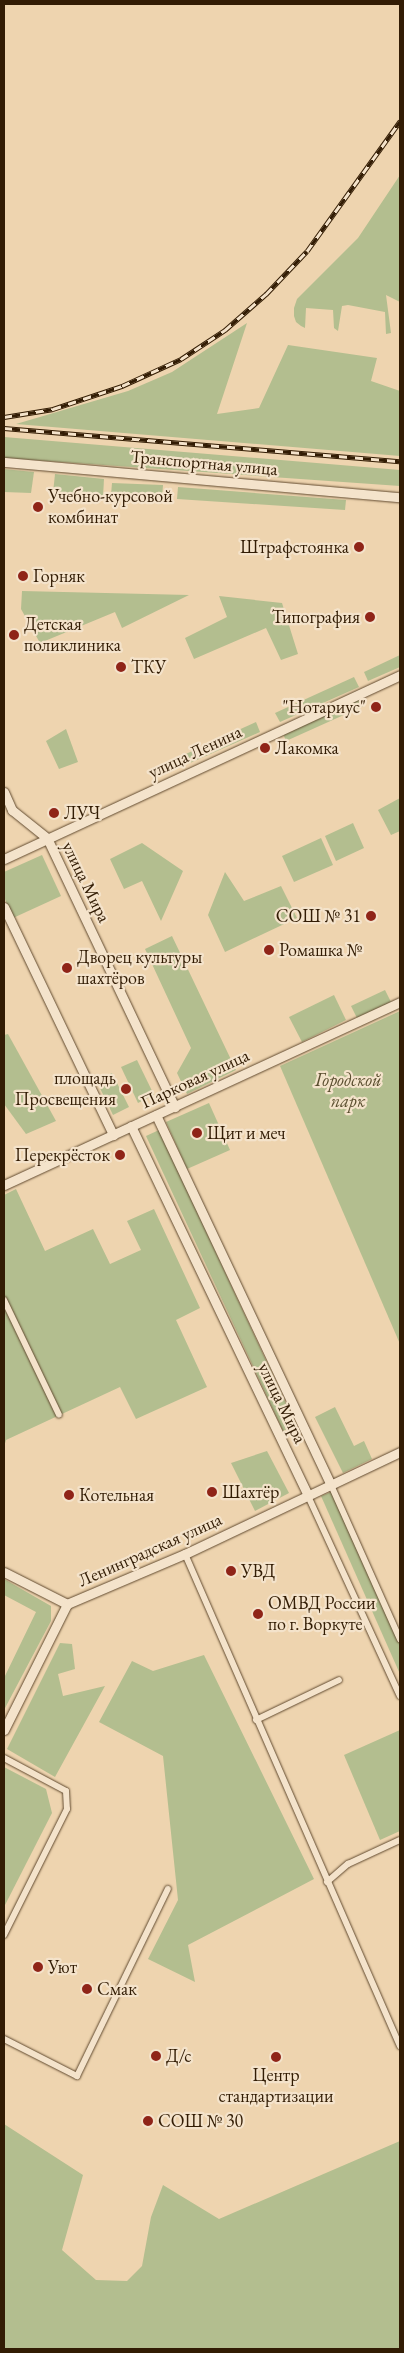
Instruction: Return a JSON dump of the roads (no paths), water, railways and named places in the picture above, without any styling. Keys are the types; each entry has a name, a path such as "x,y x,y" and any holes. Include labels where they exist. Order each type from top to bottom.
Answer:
{"main road":[{"name":"Транспортная улица","path":"4,462 400,497"},
{"name":"улица Ленина","path":"4,858 400,674"},
{"name":"улица Мира","path":"4,792 12,810 47,838 175,1106"},
{"path":"4,907 113,1135"},
{"name":"Парковая улица","path":"4,1185 400,1002"},
{"name":"улица Мира","path":"156,1115 331,1485"},
{"name":"улица Мира","path":"131,1126 308,1496"},
{"name":"Ленинградская улица","path":"4,1730 67,1604 185,1554 400,1452"},
{"path":"4,1572 67,1604"}],"street":[{"path":"4,1300 59,1415"},
{"name":"улица Мира","path":"331,1485 400,1639"},
{"name":"улица Мира","path":"308,1496 400,1696"},
{"path":"185,1554 326,1882 400,2046"},
{"path":"256,1720 339,1680"},
{"path":"4,1758 66,1791 66,1809 4,1935"},
{"path":"326,1882 348,1864 400,1840"},
{"path":"4,2040 77,2076 168,1889"}],"railway":[{"path":"4,417 53,409 122,386 181,359 225,330 266,294 307,251 400,121"},
{"path":"4,428 400,461"}],"place":[{"name":"Учебно-курсовой комбинат","path":"38,507"},
{"name":"Штрафстоянка","path":"359,547"},
{"name":"Горняк","path":"23,576"},
{"name":"Типография","path":"370,617"},
{"name":"Детская поликлиника","path":"14,635"},
{"name":"ТКУ","path":"121,667"},
{"name":"\"Нотариус\"","path":"376,707"},
{"name":"Лакомка","path":"265,748"},
{"name":"ЛУЧ","path":"54,813"},
{"name":"СОШ № 31","path":"371,916"},
{"name":"Ромашка №","path":"269,950"},
{"name":"Дворец культуры шахтёров","path":"67,968"},
{"name":"площадь Просвещения","path":"126,1089"},
{"name":"Щит и меч","path":"197,1133"},
{"name":"Перекрёсток","path":"120,1155"},
{"name":"Шахтёр","path":"212,1492"},
{"name":"Котельная","path":"69,1495"},
{"name":"УВД","path":"231,1571"},
{"name":"ОМВД России по г. Воркуте","path":"258,1614"},
{"name":"Уют","path":"38,1967"},
{"name":"Смак","path":"87,1989"},
{"name":"Д/с","path":"156,2056"},
{"name":"Центр стандартизации","path":"276,2057"},
{"name":"СОШ № 30","path":"148,2121"}],"park label":[{"name":"Городской парк","path":"348,1091"}]}
